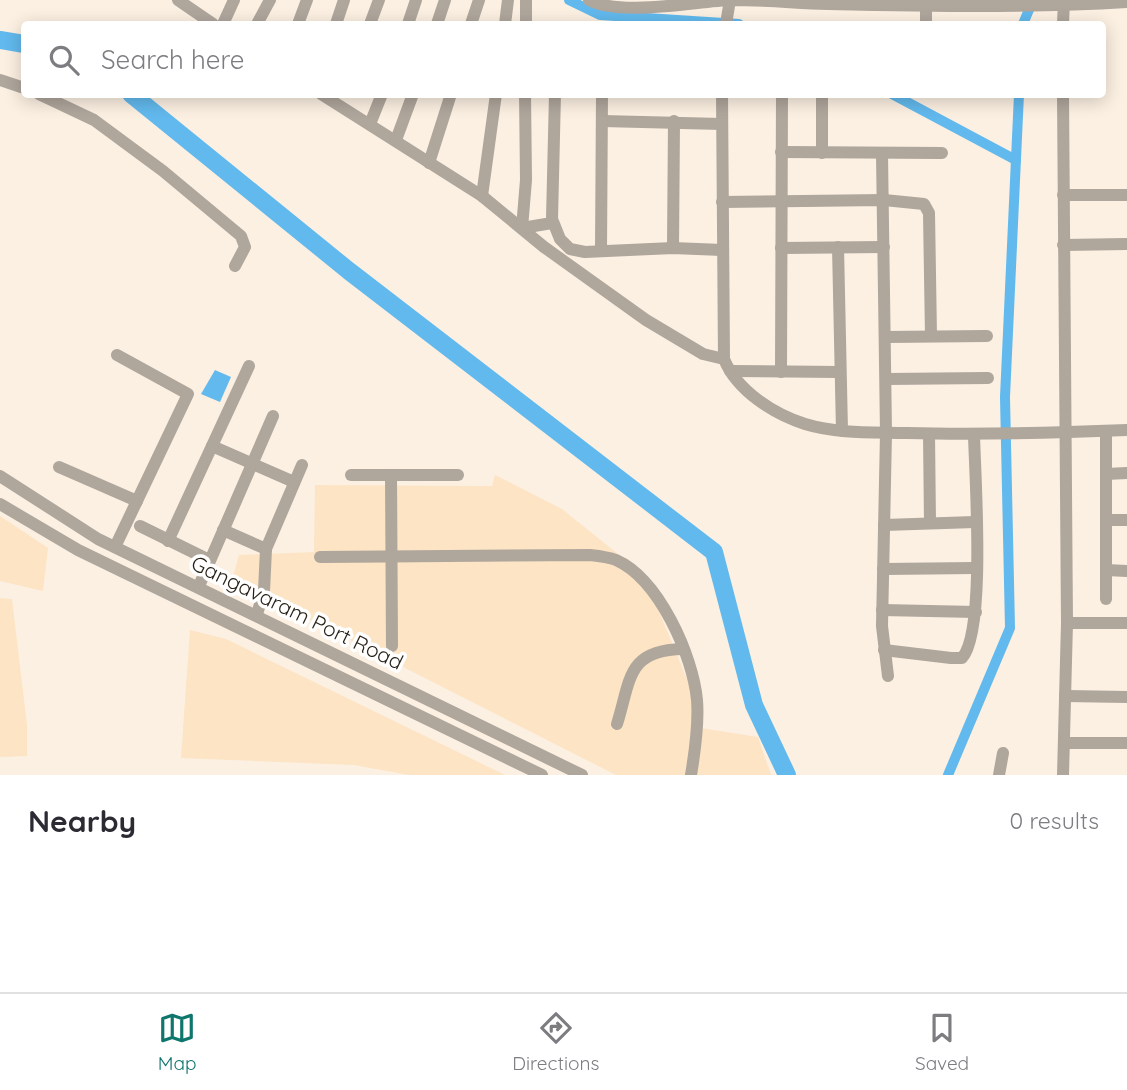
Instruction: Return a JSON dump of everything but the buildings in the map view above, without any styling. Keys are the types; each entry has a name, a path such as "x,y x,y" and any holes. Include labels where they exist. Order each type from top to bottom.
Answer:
{"street":[{"path":"178,0 192,4 210,21"},
{"path":"224,21 234,0"},
{"path":"259,21 270,0"},
{"path":"299,21 307,0"},
{"path":"336,21 344,0"},
{"path":"371,21 379,0"},
{"path":"409,21 416,0"},
{"path":"438,21 445,0"},
{"path":"472,21 479,0"},
{"path":"505,21 508,0"},
{"path":"526,0 526,21"},
{"path":"589,0 674,4 730,0 926,5 1127,2"},
{"path":"727,19 730,0"},
{"path":"1063,21 1064,3"},
{"path":"926,5 926,21"},
{"path":"0,80 21,87"},
{"path":"47,98 94,120 114,134 241,236 245,247 235,266"},
{"path":"370,124 380,98"},
{"path":"396,139 411,98"},
{"path":"429,163 450,98"},
{"path":"482,197 495,98"},
{"path":"523,228 526,98"},
{"path":"555,98 552,223 560,239 570,249 722,250"},
{"path":"601,251 602,98"},
{"path":"722,98 722,250 727,365 748,391 787,417 808,425 842,431 1024,436 1127,430"},
{"path":"781,372 782,98"},
{"path":"822,98 822,153"},
{"path":"1063,98 1063,433 1067,623 1063,775"},
{"path":"337,99 370,124 482,197 544,247 646,320 696,350 727,365 781,372 839,372"},
{"path":"602,121 722,124"},
{"path":"673,248 674,121"},
{"path":"780,152 942,153"},
{"path":"882,154 886,337 882,610 888,676"},
{"path":"1063,195 1127,195"},
{"path":"722,202 780,199 884,200 920,202 927,206 931,336"},
{"path":"523,228 552,223"},
{"path":"1063,245 1127,244"},
{"path":"838,247 842,431"},
{"path":"781,248 884,247"},
{"path":"886,337 987,336"},
{"path":"115,547 188,394 117,355"},
{"path":"168,541 249,366"},
{"path":"886,379 988,378"},
{"path":"198,586 273,416"},
{"path":"1106,431 1106,598"},
{"path":"929,434 930,523"},
{"path":"884,650 962,657 968,651 976,611 974,435"},
{"path":"212,446 294,482"},
{"path":"257,614 264,590 266,549 302,465"},
{"path":"59,467 137,501"},
{"path":"1106,474 1127,472"},
{"path":"351,475 458,475"},
{"path":"391,475 394,557 392,646"},
{"name":"Gangavaram Port Road","path":"0,476 56,514 115,547 582,775"},
{"name":"Gangavaram Port Road","path":"0,504 78,550 542,775"},
{"path":"1106,520 1127,520"},
{"path":"884,525 975,522"},
{"path":"140,526 209,560"},
{"path":"223,530 266,549"},
{"path":"320,558 590,555 607,558 636,574 662,604 683,649 697,700 691,775"},
{"path":"883,569 975,568"},
{"path":"1106,570 1127,570"},
{"path":"882,610 976,611"},
{"path":"1067,623 1127,624"},
{"path":"617,724 639,662 648,653 683,649"},
{"path":"1065,696 1127,697"},
{"path":"1064,743 1127,743"},
{"path":"999,775 1003,753"}],"shaded area":[{"path":"495,475 562,509 644,575 694,696 694,727 758,737 771,775 616,775 232,580 239,555 314,552 315,485 492,486"},
{"path":"0,516 48,548 43,591 0,581"},
{"path":"0,598 12,599 27,725 27,756 0,757"},
{"path":"190,630 226,639 505,775 409,775 354,765 181,758"}],"water":[{"path":"215,370 231,377 220,402 201,394"}],"waterway":[{"path":"569,0 600,15 693,21"},
{"path":"1024,21 1033,0"},
{"path":"0,40 21,44"},
{"path":"136,98 349,271 714,552 754,705 787,775"},
{"path":"900,98 1016,160"},
{"path":"948,775 1010,628 1005,397 1019,98"}]}
